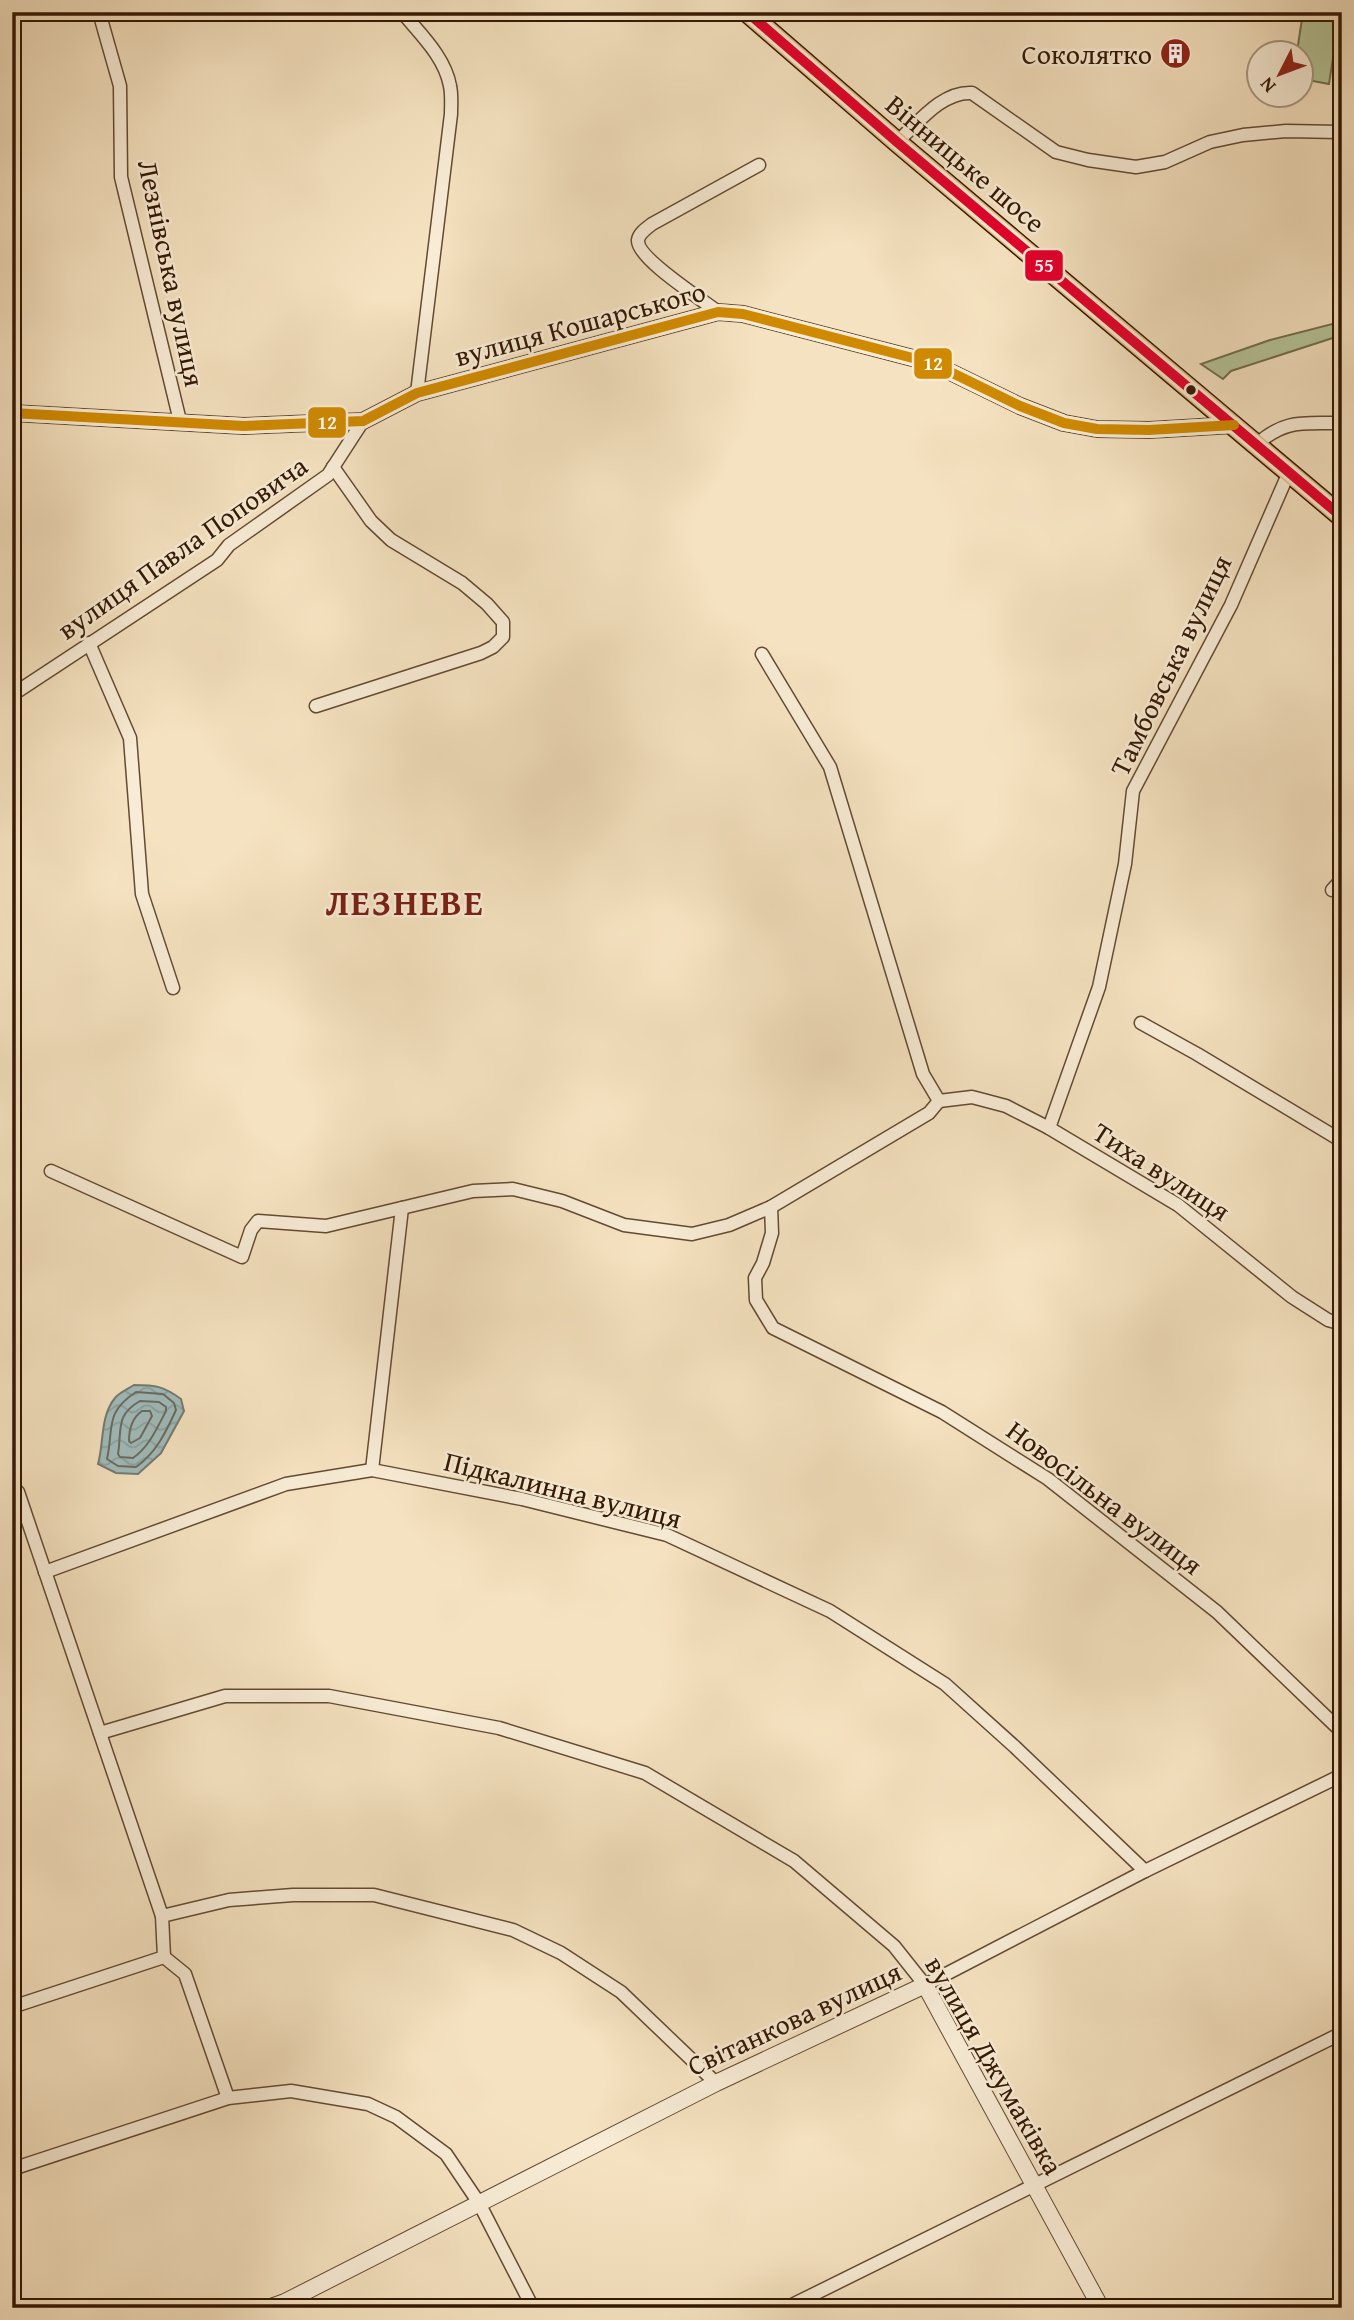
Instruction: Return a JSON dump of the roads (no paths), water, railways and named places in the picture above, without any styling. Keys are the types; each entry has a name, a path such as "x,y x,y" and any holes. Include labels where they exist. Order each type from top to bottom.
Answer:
{"main road":[{"name":"Вінницьке шосе","path":"747,12 1342,517"}],"street":[{"name":"Лезнівська вулиця","path":"99,12 120,86 121,177 180,421"},
{"path":"402,12 428,42 450,86 451,114 417,393"},
{"path":"897,142 938,104 956,93 964,92 972,93 1056,152 1087,160 1136,167 1166,162 1210,142 1243,135 1286,131 1340,132"},
{"path":"1342,117 1342,181"},
{"path":"719,312 650,262 640,251 638,240 643,231 652,224 759,165"},
{"name":"вулиця Кошарського","path":"12,413 244,426 363,421 417,393 719,312 743,314 932,363 1020,406 1064,423 1097,429 1149,430 1234,425"},
{"name":"вулиця Павла Поповича","path":"12,695 216,560 229,545 328,475 363,421"},
{"path":"1256,445 1279,427 1292,424 1342,423"},
{"path":"316,706 481,653 493,647 503,637 503,622 487,604 462,583 391,540 371,521 333,467"},
{"name":"Тамбовська вулиця","path":"1049,1128 1099,987 1125,864 1133,791 1231,605 1289,472"},
{"path":"89,643 130,738 142,894 173,988"},
{"path":"51,1171 242,1257 251,1230 258,1221 326,1226 473,1191 513,1189 562,1201 624,1225 692,1234 729,1225 771,1207 929,1113 939,1101 923,1074 830,767 762,654"},
{"path":"1332,890 1342,879"},
{"path":"1141,1023 1342,1141"},
{"name":"Тиха вулиця","path":"939,1101 972,1097 1006,1106 1049,1128 1178,1205 1292,1297 1328,1320 1342,1324"},
{"name":"Новосільна вулиця","path":"771,1207 772,1233 755,1279 756,1300 773,1328 943,1412 1048,1479 1217,1612 1342,1732"},
{"path":"372,1470 402,1208"},
{"name":"Підкалинна вулиця","path":"45,1572 286,1484 372,1470 522,1499 667,1535 830,1611 945,1684 1145,1871"},
{"path":"12,1486 18,1492 162,1916 164,1957 185,1974 229,2098"},
{"name":"вулиця Джумаківка","path":"100,1733 225,1696 330,1696 512,1732 645,1773 794,1861 894,1946 925,1985 1101,2308"},
{"name":"Світанкова вулиця","path":"268,2308 285,2302 716,2083 925,1985 1145,1871 1342,1775"},
{"path":"162,1916 229,1900 293,1895 374,1895 513,1930 561,1953 621,1992 716,2083"},
{"path":"12,2007 164,1957"},
{"path":"786,2308 1342,2033"},
{"path":"12,2169 229,2098 290,2091 368,2104 396,2117 446,2154 479,2203 533,2308"}],"water":[{"path":"134,1385 154,1386 169,1391 181,1399 184,1411 161,1453 138,1474 116,1473 98,1464 105,1421 115,1398"}],"place":[{"name":"Соколятко","path":"1175,53"}],"district":[{"name":"ЛЕЗНЕВЕ","path":"405,902"}]}
